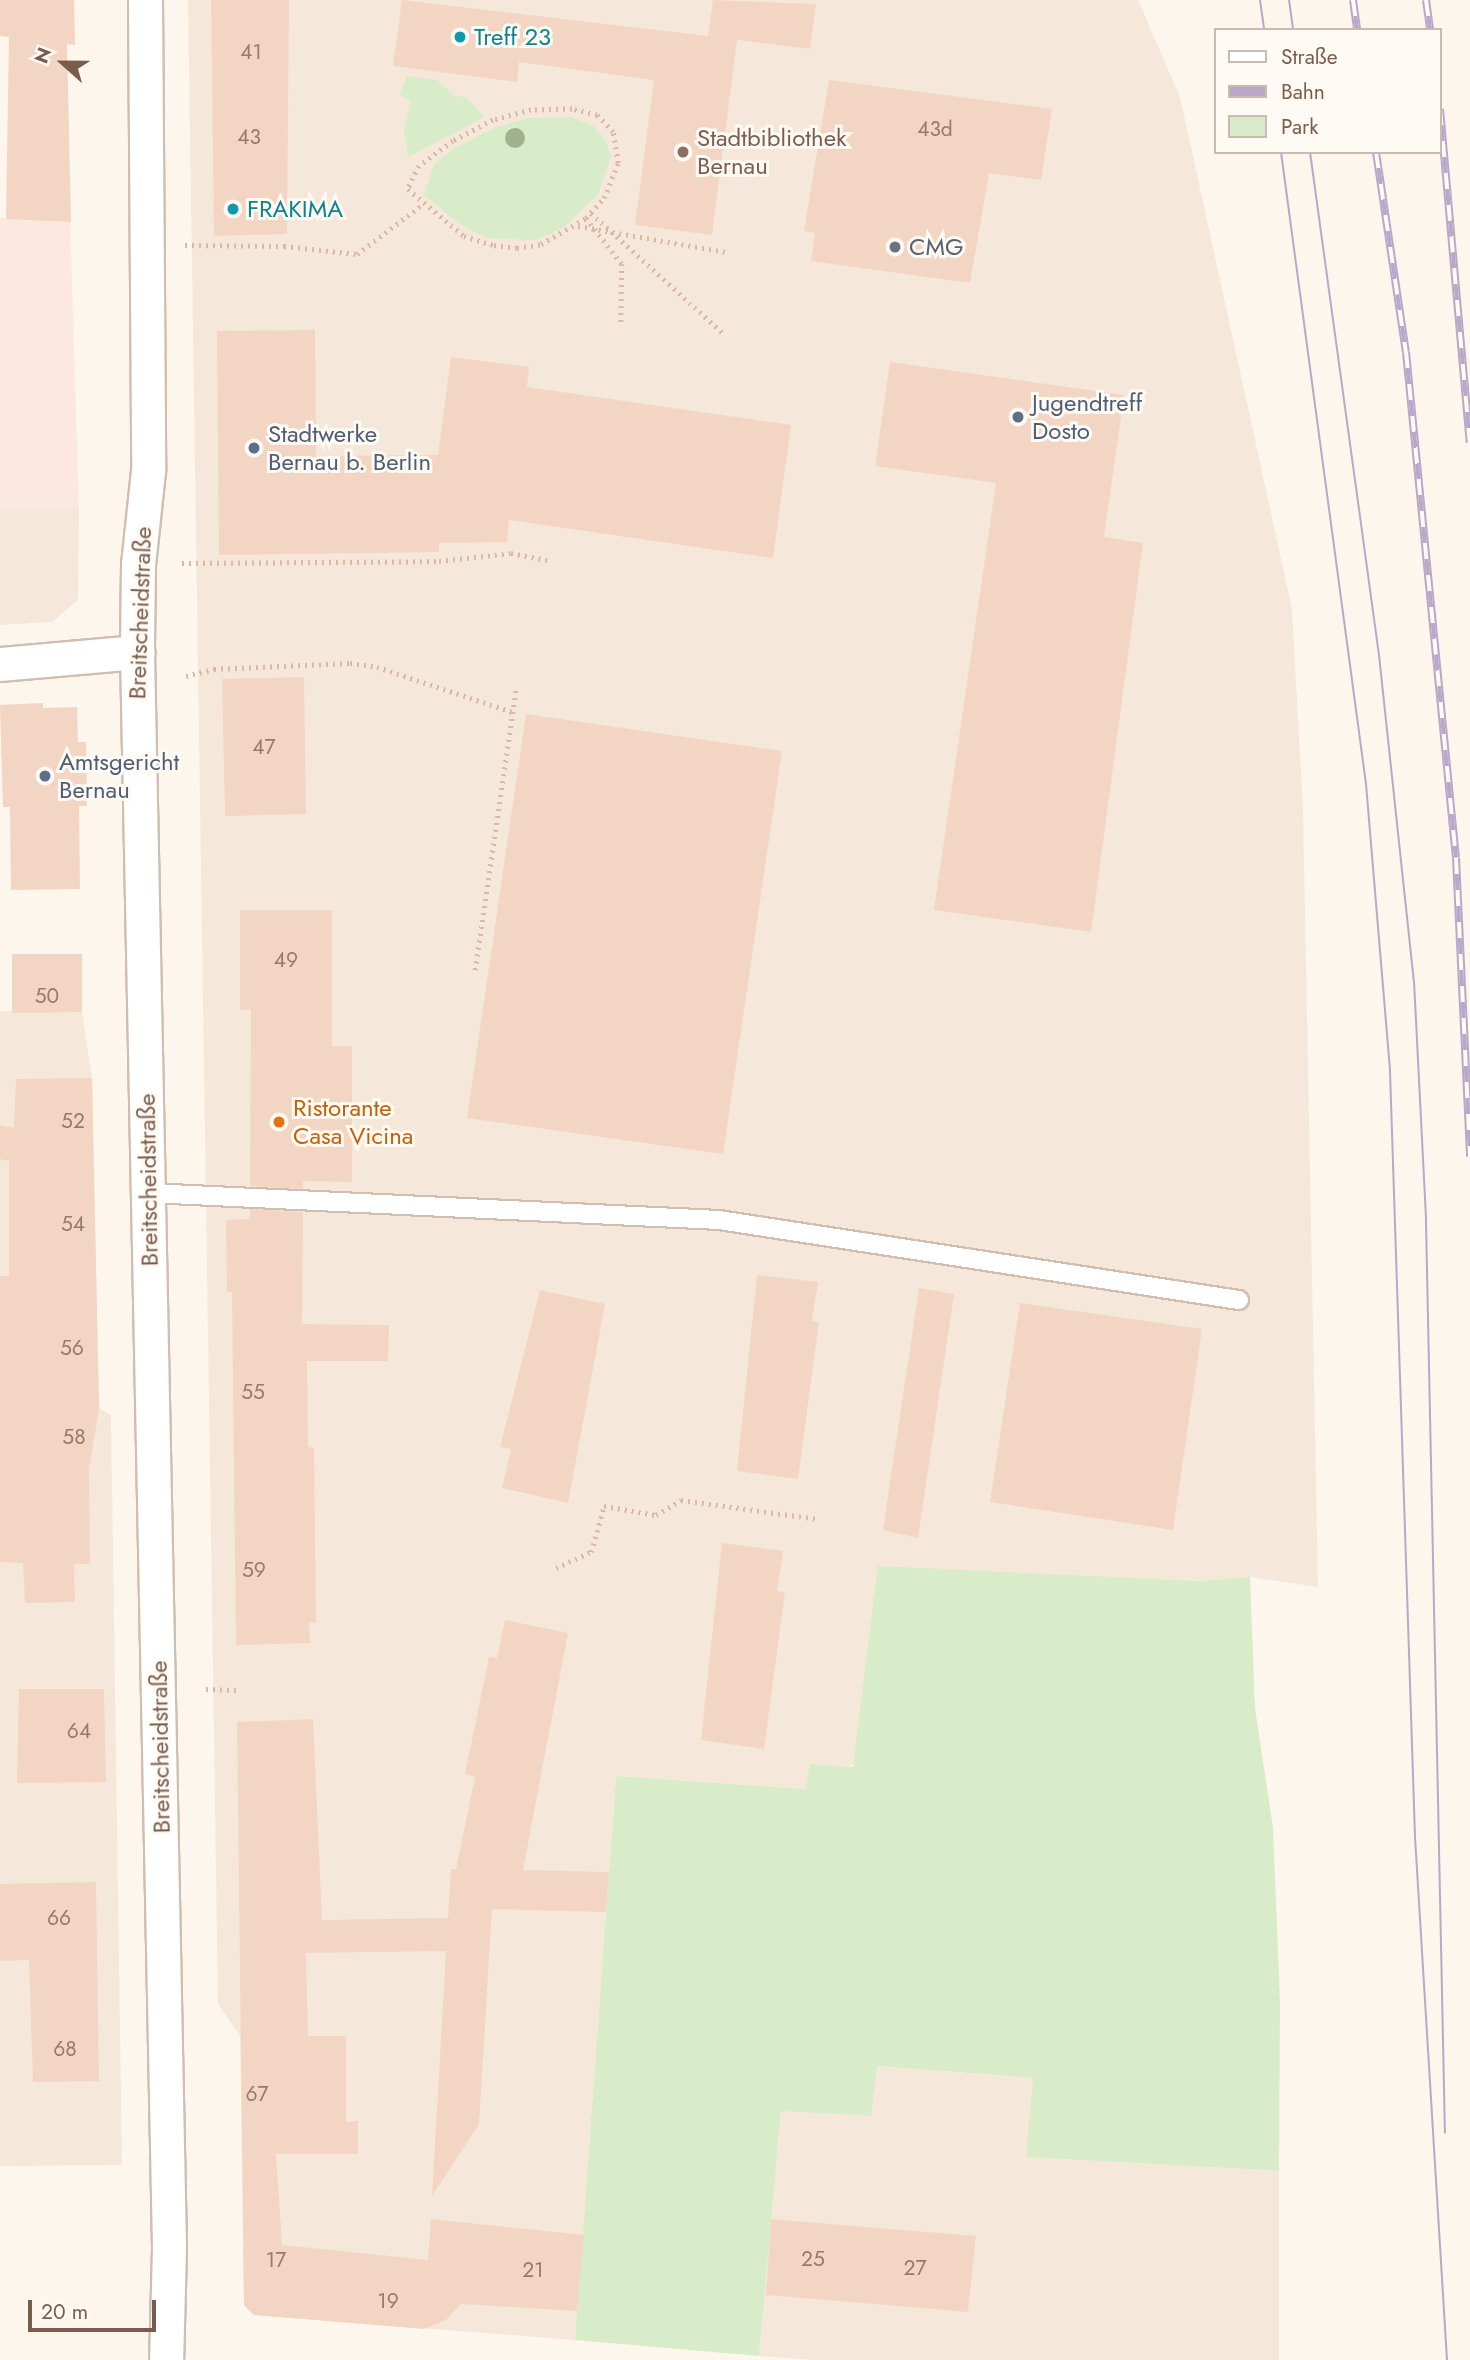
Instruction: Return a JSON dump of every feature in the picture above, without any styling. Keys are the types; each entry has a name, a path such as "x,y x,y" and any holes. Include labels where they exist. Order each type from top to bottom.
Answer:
{"street":[{"name":"Breitscheidstraße","path":"145,0 148,471 138,565 136,652 169,2249 166,2360"},
{"path":"0,664 136,652"}],"lane":[{"path":"149,1194 719,1220 1239,1300"}],"path":[{"path":"572,109 597,115 613,132 618,163 604,198 577,226 541,244 505,247 464,236 423,204 408,189 419,166 453,141 519,113 572,109"},
{"path":"178,245 284,246 357,254 423,204"},
{"path":"591,213 724,334"},
{"path":"586,218 622,264 621,326"},
{"path":"577,226 608,229 725,252"},
{"path":"182,563 439,561 511,554 548,560"},
{"path":"186,676 214,669 350,663 377,667 512,712"},
{"path":"475,970 516,688"},
{"path":"556,1568 591,1552 604,1506 656,1515 681,1500 818,1519"},
{"path":"206,1689 240,1690"}],"shaded area":[{"path":"188,0 1138,0 1180,97 1292,609 1303,809 1318,1587 1250,1577 1197,1581 806,1789 616,1776 575,2340 254,2315 244,2305 240,2036 218,2004"},
{"path":"0,218 70,222 79,508 0,508"},
{"path":"0,508 79,508 78,600 52,622 0,625"},
{"path":"0,1011 82,1012 92,1078 99,1408 111,1415 122,2165 0,2166"},
{"path":"876,2066 1033,2078 1027,2157 1279,2171 1279,2360 813,2360 759,2356 781,2110 870,2116"}],"green space":[{"path":"407,76 437,80 454,96 466,97 485,117 408,157 404,130 411,102 400,95"},
{"path":"570,117 593,126 606,141 611,157 598,194 563,228 535,240 487,238 460,224 424,195 434,164 455,148 496,127 529,118"},
{"path":"878,1566 1197,1581 1250,1577 1255,1708 1273,1828 1280,2001 1279,2171 1026,2157 1033,2078 877,2066 871,2116 781,2111 759,2356 575,2340 616,1776 806,1789 810,1764 853,1767"}],"building":[{"path":"0,0 74,0 75,45 67,44 71,222 6,219 9,37 0,36"},
{"path":"211,0 289,0 287,234 214,236"},
{"name":"Stadtbibliothek Bernau","path":"402,0 708,36 713,0 816,4 810,49 723,38 737,40 712,235 635,225 654,80 519,62 517,82 393,66"},
{"path":"829,80 1052,109 1041,180 989,173 970,283 811,261 815,233 804,231"},
{"path":"315,330 316,456 438,455 451,357 529,367 527,387 791,425 773,558 509,520 507,542 439,543 439,552 219,555 217,331"},
{"path":"890,362 1124,395 1104,537 1143,543 1091,932 934,910 996,483 875,466"},
{"path":"304,677 306,814 225,816 222,679"},
{"name":"Amtsgericht Bernau","path":"43,703 43,708 77,707 78,742 86,742 87,806 79,806 80,889 11,890 10,807 3,807 0,705"},
{"path":"526,714 782,751 723,1154 467,1118"},
{"path":"240,910 332,910 332,1046 352,1046 352,1182 303,1181 303,1189 250,1186 251,1010 240,1010"},
{"path":"12,954 82,954 82,1012 12,1013"},
{"path":"92,1078 99,1409 89,1469 90,1564 74,1564 75,1602 25,1603 23,1563 0,1562 0,1276 9,1276 9,1161 0,1159 0,1125 14,1128 16,1079"},
{"path":"250,1209 303,1212 302,1324 389,1325 388,1361 307,1361 308,1447 314,1448 316,1622 309,1622 310,1643 236,1645 232,1292 227,1292 226,1220 250,1219"},
{"path":"757,1275 818,1282 812,1321 819,1322 798,1479 737,1471"},
{"path":"919,1288 954,1294 918,1538 883,1530"},
{"path":"540,1290 605,1304 568,1503 502,1488 511,1449 500,1447"},
{"path":"1020,1303 1202,1329 1173,1530 990,1502"},
{"path":"722,1543 783,1551 777,1591 785,1592 764,1749 701,1740"},
{"path":"505,1620 568,1633 523,1870 609,1872 606,1912 492,1909 479,2124 432,2196 446,1951 306,1953 308,2036 346,2036 346,2122 358,2121 358,2154 276,2154 282,2245 428,2260 431,2219 584,2235 577,2311 461,2304 446,2320 424,2329 254,2315 244,2305 237,1722 313,1719 322,1920 448,1918 451,1869 456,1869 475,1777 465,1774 489,1657 497,1658"},
{"path":"19,1689 104,1689 106,1782 17,1783"},
{"path":"96,1882 99,2081 33,2082 29,1960 0,1961 0,1884"},
{"path":"771,2219 976,2236 968,2312 766,2295"}],"tram line":[{"path":"1260,0 1264,28"},
{"path":"1289,0 1293,28"},
{"path":"1281,154 1366,784 1390,1071 1415,1837 1447,2360"},
{"path":"1310,154 1379,655 1414,981 1426,1222 1445,2133"}],"railway":[{"path":"1353,0 1357,28"},
{"path":"1426,0 1430,28"},
{"path":"1442,131 1470,443"},
{"path":"1376,154 1406,352 1456,858 1470,1157"}],"place":[{"name":"Treff 23","path":"460,37"},
{"name":"Stadtbibliothek Bernau","path":"683,152"},
{"name":"FRAKIMA","path":"233,209"},
{"name":"CMG","path":"895,247"},
{"name":"Jugendtreff Dosto","path":"1018,417"},
{"name":"Stadtwerke Bernau b. Berlin","path":"254,448"},
{"name":"Amtsgericht Bernau","path":"45,776"},
{"name":"Ristorante Casa Vicina","path":"279,1122"}]}
